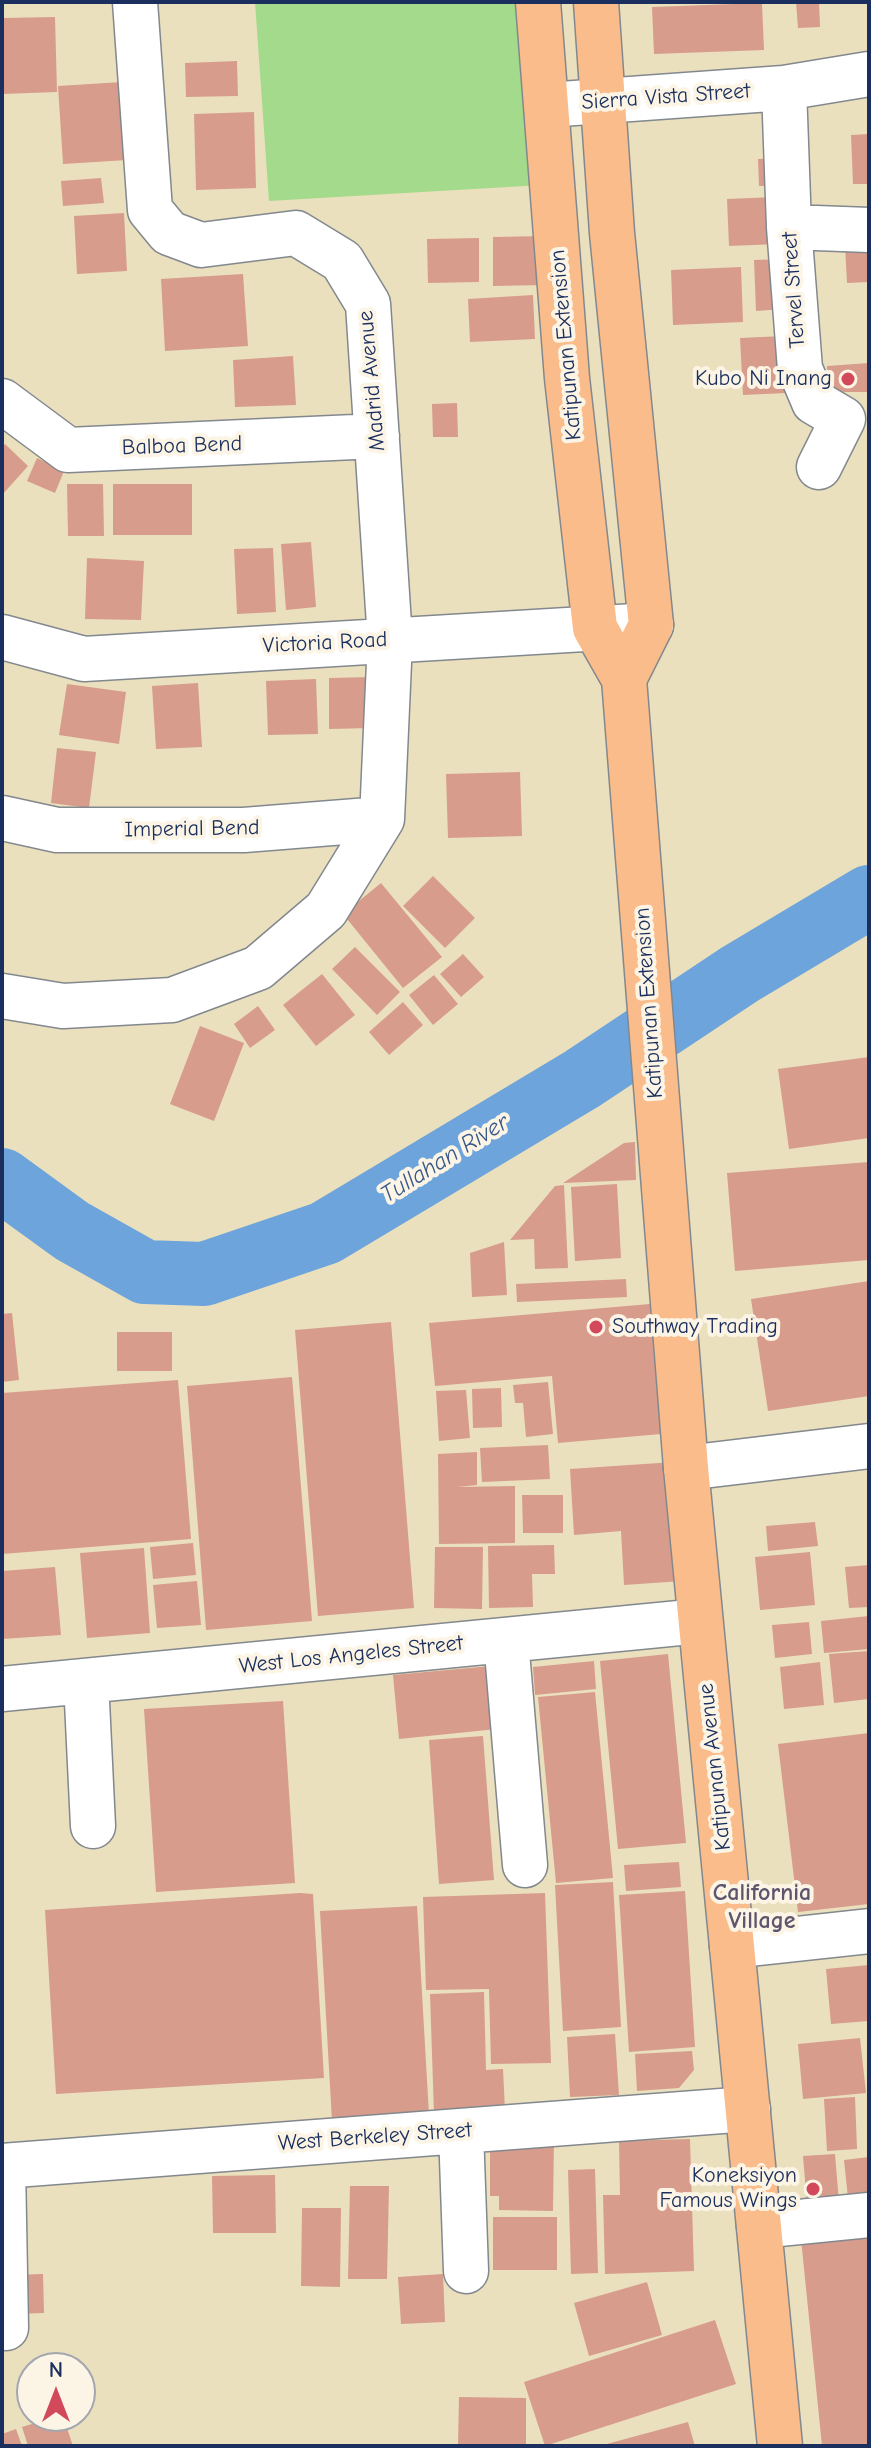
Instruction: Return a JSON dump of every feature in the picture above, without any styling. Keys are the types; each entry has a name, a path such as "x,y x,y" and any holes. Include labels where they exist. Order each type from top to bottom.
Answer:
{"main road":[{"name":"Katipunan Extension","path":"538,2 567,378 595,628 624,679 658,1120"},
{"path":"596,2 612,233 651,625 624,679"},
{"name":"Katipunan Avenue","path":"658,1120 700,1621 780,2446"}],"street":[{"name":"Madrid Avenue","path":"135,2 150,210 169,233 201,245 296,233 342,261 368,304 390,640 382,819"},
{"name":"Sierra Vista Street","path":"547,105 784,88 869,74"},
{"name":"Tervel Street","path":"784,88 789,227 800,369 814,402 856,419 819,467"},
{"path":"789,227 869,230"},
{"name":"Balboa Bend","path":"2,401 68,450 377,436"},
{"name":"Victoria Road","path":"2,637 84,659 651,625"},
{"name":"Imperial Bend","path":"2,818 57,830 244,830 382,819"},
{"path":"2,996 63,1006 172,1000 258,968 326,910 382,819"},
{"path":"686,1468 869,1446"},
{"name":"West Los Angeles Street","path":"2,1689 700,1621"},
{"path":"506,1640 525,1865"},
{"path":"86,1681 93,1826"},
{"path":"732,1946 869,1931"},
{"name":"West Berkeley Street","path":"3,2166 748,2109"},
{"path":"461,2131 466,2271"},
{"path":"3,2166 6,2328"},
{"path":"759,2226 869,2215"}],"green space":[{"path":"255,2 525,2 542,185 269,201"}],"building":[{"path":"796,2 819,2 820,27 798,28"},
{"path":"762,3 764,50 654,54 652,7"},
{"path":"55,17 57,92 2,94 2,18"},
{"path":"237,61 238,96 186,97 185,63"},
{"path":"122,82 127,160 63,164 58,86"},
{"path":"254,112 256,188 196,190 194,114"},
{"path":"869,134 869,184 853,184 851,135"},
{"path":"779,158 780,186 759,186 758,159"},
{"path":"101,178 104,203 63,206 61,181"},
{"path":"776,197 778,244 729,246 727,199"},
{"path":"124,213 127,271 77,274 74,216"},
{"path":"545,236 546,285 493,286 493,237"},
{"path":"479,238 479,282 428,283 427,239"},
{"path":"868,244 869,282 847,283 845,245"},
{"path":"783,259 785,309 756,311 754,260"},
{"path":"741,267 743,322 673,325 671,270"},
{"path":"243,274 248,346 165,351 161,279"},
{"path":"533,295 535,339 470,342 468,299"},
{"path":"783,336 786,393 743,395 740,338"},
{"path":"293,356 296,405 235,407 233,360"},
{"name":"Kubo Ni Inang","path":"869,363 869,392 828,392 827,366"},
{"path":"457,403 458,437 433,437 432,404"},
{"path":"5,444 28,466 2,495 2,448"},
{"path":"37,458 64,471 55,493 27,481"},
{"path":"67,484 103,484 104,536 68,536"},
{"path":"113,484 192,484 192,535 113,535"},
{"path":"311,542 316,607 286,610 281,544"},
{"path":"273,548 276,612 237,614 234,549"},
{"path":"87,558 144,561 141,620 85,619"},
{"path":"372,677 372,728 329,729 329,678"},
{"path":"316,679 318,734 268,735 266,681"},
{"path":"198,683 202,747 156,749 152,686"},
{"path":"67,684 126,692 119,744 59,735"},
{"path":"57,748 96,752 89,808 51,803"},
{"path":"520,772 522,836 448,838 446,774"},
{"path":"433,876 475,918 445,948 403,906"},
{"path":"381,883 442,957 403,988 343,914"},
{"path":"355,947 400,992 377,1015 332,969"},
{"path":"463,954 484,977 461,997 440,974"},
{"path":"322,974 355,1015 316,1046 283,1005"},
{"path":"434,975 458,1004 433,1025 409,995"},
{"path":"403,1002 423,1025 389,1055 369,1032"},
{"path":"258,1006 275,1030 250,1048 234,1024"},
{"path":"200,1026 244,1043 214,1121 170,1104"},
{"path":"869,1057 869,1138 789,1149 778,1069"},
{"path":"635,1142 636,1180 563,1183 624,1143"},
{"path":"869,1162 869,1260 735,1271 727,1173"},
{"path":"617,1184 621,1258 575,1261 571,1187"},
{"path":"564,1185 568,1268 535,1269 534,1239 510,1240 555,1186"},
{"path":"504,1242 507,1295 472,1297 470,1253"},
{"path":"626,1279 627,1297 517,1302 516,1284"},
{"path":"869,1281 869,1396 768,1411 751,1299"},
{"path":"650,1304 661,1434 558,1443 552,1376 435,1386 429,1323"},
{"path":"12,1313 19,1380 2,1382 2,1314"},
{"path":"391,1322 414,1608 318,1616 295,1330"},
{"path":"117,1332 172,1332 172,1371 117,1371"},
{"path":"292,1377 312,1621 206,1630 187,1386"},
{"path":"178,1380 191,1539 2,1554 2,1393"},
{"path":"548,1382 553,1434 526,1437 523,1403 515,1403 513,1385"},
{"path":"501,1388 502,1427 473,1428 472,1389"},
{"path":"466,1390 470,1438 439,1441 436,1391"},
{"path":"548,1445 550,1479 482,1482 480,1448"},
{"path":"477,1452 477,1485 457,1487 515,1486 515,1543 439,1544 438,1454"},
{"path":"674,1462 682,1581 624,1585 621,1531 574,1535 570,1469"},
{"path":"522,1495 563,1495 563,1533 523,1533"},
{"path":"815,1522 818,1546 768,1551 766,1526"},
{"path":"193,1543 196,1575 153,1579 150,1547"},
{"path":"554,1545 555,1574 532,1574 533,1607 489,1608 488,1546"},
{"path":"435,1547 483,1547 482,1609 434,1608"},
{"path":"144,1548 150,1633 87,1638 80,1553"},
{"path":"810,1552 815,1605 760,1610 755,1557"},
{"path":"869,1565 869,1607 849,1608 845,1567"},
{"path":"55,1567 61,1635 2,1639 2,1571"},
{"path":"197,1581 201,1625 157,1628 153,1585"},
{"path":"869,1616 869,1649 824,1653 821,1621"},
{"path":"809,1622 812,1654 775,1658 772,1625"},
{"path":"869,1651 869,1699 834,1703 829,1654"},
{"path":"668,1654 686,1843 618,1849 600,1661"},
{"path":"594,1661 596,1689 535,1695 533,1667"},
{"path":"820,1662 824,1705 784,1709 780,1667"},
{"path":"491,1666 497,1729 399,1739 393,1675"},
{"path":"595,1692 613,1878 556,1883 538,1697"},
{"path":"283,1701 295,1883 156,1892 144,1709"},
{"path":"869,1733 869,1904 798,1912 778,1744"},
{"path":"483,1736 494,1880 439,1884 429,1740"},
{"path":"679,1862 681,1887 626,1891 624,1865"},
{"path":"613,1882 621,2027 563,2031 555,1885"},
{"path":"685,1891 695,2047 629,2052 619,1895"},
{"path":"545,1893 551,2063 491,2064 489,1989 426,1990 423,1897"},
{"path":"313,1894 324,2078 56,2094 45,1910"},
{"path":"417,1906 429,2115 332,2121 320,1911"},
{"path":"869,1965 869,2021 831,2024 826,1969"},
{"path":"484,1992 486,2070 503,2069 505,2111 434,2114 430,1994"},
{"path":"615,2034 619,2095 570,2097 567,2037"},
{"path":"860,2038 866,2093 803,2099 798,2044"},
{"path":"692,2051 694,2070 679,2088 637,2091 635,2054"},
{"path":"855,2097 857,2149 827,2151 824,2099"},
{"path":"490,2136 554,2137 553,2211 499,2210 499,2196 490,2196"},
{"path":"690,2139 694,2271 605,2274 603,2195 620,2195 619,2141"},
{"path":"835,2154 839,2202 807,2204 803,2156"},
{"path":"869,2157 869,2195 848,2198 844,2160"},
{"path":"595,2169 598,2273 571,2274 568,2170"},
{"path":"275,2175 276,2233 213,2233 212,2176"},
{"path":"350,2186 389,2186 387,2279 348,2279"},
{"path":"302,2208 341,2208 340,2287 301,2286"},
{"path":"493,2217 557,2217 557,2270 493,2270"},
{"path":"869,2232 869,2446 822,2446 801,2239"},
{"path":"43,2274 44,2313 12,2314 10,2275"},
{"path":"443,2274 445,2322 401,2324 398,2277"},
{"path":"647,2282 662,2335 589,2356 574,2303"},
{"path":"715,2320 736,2384 545,2446 524,2382"},
{"path":"459,2397 526,2398 526,2446 458,2446"},
{"path":"688,2422 695,2446 603,2446 603,2445"},
{"path":"16,2429 22,2446 2,2446 2,2434"},
{"path":"24,2432 68,2432 73,2446 28,2446"}],"waterway":[{"name":"Tullahan River","path":"2,1180 72,1231 145,1272 204,1274 325,1233 582,1079 740,974 869,897"}],"place":[{"name":"Kubo Ni Inang","path":"848,379"},
{"name":"Southway Trading","path":"596,1327"},
{"name":"Koneksiyon Famous Wings","path":"813,2189"}],"district":[{"name":"California Village","path":"762,1907"}]}
